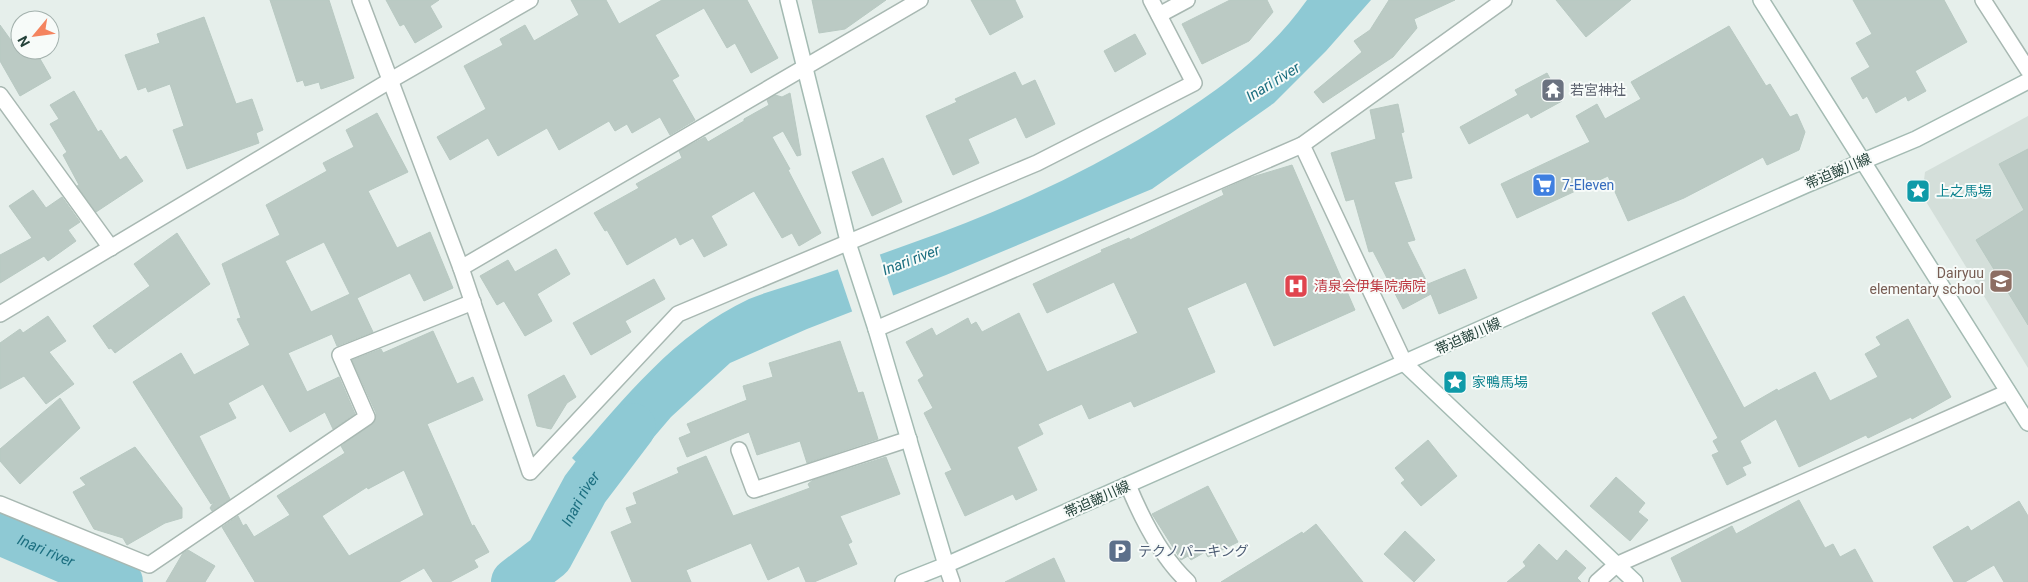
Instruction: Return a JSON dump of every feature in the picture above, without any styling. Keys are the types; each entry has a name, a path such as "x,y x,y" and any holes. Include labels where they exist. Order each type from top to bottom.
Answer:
{"street":[{"path":"360,0 373,39 391,80 461,268 530,472 678,314 849,246 1038,163 1194,83 1151,0"},
{"path":"0,314 391,80 530,0"},
{"path":"788,0 849,246 952,582"},
{"path":"461,268 920,0"},
{"path":"1159,14 1187,0"},
{"path":"875,326 1302,145 1504,0"},
{"path":"1761,0 2028,423"},
{"path":"1983,0 2028,70"},
{"name":"帯迫皷川線","path":"903,582 946,566 1862,160 1916,140 2028,81"},
{"path":"0,95 111,248"},
{"path":"1302,145 1405,364 1635,582"},
{"path":"0,504 148,565 367,418 340,355 473,302"},
{"path":"1597,582 1616,565 2008,392"},
{"path":"738,450 754,490 909,439"},
{"path":"1128,485 1140,513 1175,570 1188,582"}],"shaded area":[{"name":"Dairyuu elementary school","path":"2028,116 2028,368 1922,195 1925,172"}],"water":[{"path":"1307,0 1371,0 1326,51 1274,103 1152,189 946,275 807,329 730,363 671,417 607,492 572,458 652,369 697,330 722,313 755,296 858,262 971,221 1028,197 1083,170 1138,140 1208,96 1271,42"}],"pier":[{"path":"879,252 894,298 853,314 837,267"}],"building":[{"path":"270,0 329,0 354,78 321,89 319,82 305,86 303,80 297,82"},
{"path":"386,0 439,0 430,6 442,27 415,43 404,24 400,26"},
{"path":"571,0 606,0 619,24 662,0 747,0 778,58 751,73 735,43 727,48 704,8 655,35 679,76 672,80 695,120 670,135 660,117 632,133 627,124 615,131 609,121 559,150 547,128 498,156 488,138 450,160 437,137 486,109 464,66 503,45 500,39 525,25 534,41 579,15"},
{"path":"812,0 886,0 845,29 819,33"},
{"path":"971,0 1015,0 1023,17 990,35"},
{"path":"1230,0 1267,0 1273,12 1249,41 1202,64 1182,24"},
{"path":"1389,0 1455,0 1414,19 1417,28 1393,57 1323,103 1314,92 1362,52 1354,41 1370,30"},
{"path":"1556,0 1631,0 1586,37"},
{"path":"1853,0 1944,0 1967,42 1915,71 1926,91 1908,101 1906,96 1876,113 1867,96 1863,99 1851,78 1870,67 1856,43 1872,34"},
{"path":"204,17 236,104 252,99 263,130 256,133 259,143 187,169 173,130 184,126 170,84 148,92 146,87 138,90 125,55 160,43 157,34"},
{"path":"0,25 10,39 10,60 41,60 51,78 20,96 0,61"},
{"path":"1729,26 1766,86 1770,84 1790,117 1797,114 1805,132 1799,150 1767,165 1763,157 1684,198 1628,221 1608,176 1517,218 1501,184 1590,142 1576,116 1597,104 1605,119 1641,99 1631,82"},
{"path":"1135,34 1146,54 1115,72 1104,51"},
{"path":"1015,72 1022,86 1035,80 1055,124 1026,138 1016,117 968,139 979,163 953,175 926,116 957,102 955,99"},
{"path":"1547,73 1562,101 1531,118 1528,113 1469,144 1460,127 1518,95 1515,90"},
{"path":"74,91 98,132 101,130 120,160 126,156 143,181 96,212 77,186 79,185 63,155 67,152 50,124 59,119 50,105"},
{"path":"790,93 801,155 797,156 783,131 772,137 821,233 799,246 792,233 782,238 754,191 711,216 727,245 704,257 693,238 680,245 676,237 627,265 607,230 605,231 594,213 639,188 636,184 682,158 679,151 705,137 708,142 769,105 767,100 775,95 782,97"},
{"path":"1398,104 1404,132 1401,133 1412,178 1394,182 1415,240 1407,242 1428,284 1465,269 1477,298 1439,314 1431,294 1403,309 1373,251 1369,252 1354,199 1346,201 1331,153 1376,139 1370,110"},
{"path":"377,113 408,172 368,191 397,248 430,232 453,288 424,301 410,273 357,298 373,332 337,346 332,334 288,353 307,392 339,377 355,414 333,429 325,412 290,432 263,384 228,403 236,418 199,436 230,499 212,511 210,508 214,502 211,504 133,382 181,353 194,375 250,345 237,319 241,318 222,264 280,235 266,205 327,171 323,163 354,147 346,130","holes":["324,242 350,294 311,312 285,261"]},
{"path":"2028,149 2028,325 1976,240 2024,210 1999,164"},
{"path":"883,158 902,202 872,216 852,172"},
{"path":"1292,165 1355,310 1274,346 1246,282 1187,308 1215,372 1134,407 1131,401 1089,419 1082,404 1038,424 1043,434 1017,447 1037,490 1016,500 1013,494 965,516 945,473 952,470 924,413 933,408 918,380 924,376 906,342 932,328 936,336 968,318 971,325 976,322 982,332 1019,313 1047,372 1138,333 1114,282 1047,313 1033,284 1102,252 1101,250 1129,238 1130,240 1224,195 1222,190 1249,178"},
{"path":"33,190 46,208 62,197 80,222 68,230 76,241 48,261 44,256 0,283 0,255 32,238 9,206"},
{"path":"177,233 210,284 115,353 111,348 109,349 93,326 150,286 134,264"},
{"path":"556,249 570,274 537,294 552,321 525,336 504,301 497,305 480,276 508,260 515,272"},
{"path":"654,279 665,299 625,321 631,332 591,355 573,323"},
{"path":"1684,296 1744,408 1777,389 1778,391 1815,372 1830,401 1878,377 1865,354 1881,345 1876,337 1908,319 1951,397 1912,419 1911,417 1868,438 1866,435 1799,467 1776,419 1740,441 1751,463 1742,467 1746,475 1727,485 1712,455 1719,452 1713,441 1718,438 1652,313"},
{"path":"48,316 66,341 49,352 74,384 46,404 24,376 0,389 0,343 20,329 23,333"},
{"path":"433,331 457,384 473,377 483,400 427,424 472,526 474,525 489,552 474,560 478,567 450,582 433,582 424,568 399,582 255,582 222,527 238,516 243,526 246,524 254,537 290,515 277,496 345,453 341,446 375,421 376,413 352,360 381,349 383,353","holes":["404,470 424,515 349,556 322,516 367,487 368,489"]},
{"path":"840,341 858,393 863,392 878,439 807,463 800,441 757,455 749,432 687,457 679,438 691,433 687,424 747,400 743,386 773,377 769,363"},
{"path":"564,375 576,397 567,403 551,429 537,426 528,395"},
{"path":"60,398 80,428 20,484 0,461 0,449"},
{"path":"1428,440 1457,476 1421,506 1401,483 1405,480 1395,468"},
{"path":"135,447 182,508 182,518 165,523 127,545 123,538 94,529 73,492 86,485 80,478"},
{"path":"706,456 733,516 810,488 808,484 813,480 886,457 900,494 840,516 852,542 848,544 857,564 814,582 806,582 799,566 768,580 751,543 686,570 691,582 632,582 611,532 632,523 626,508 637,504 633,493 679,473 677,468"},
{"path":"1616,477 1645,503 1638,512 1648,520 1630,541 1590,506"},
{"path":"1208,486 1238,542 1208,557 1205,552 1191,560 1188,556 1181,560 1152,514"},
{"path":"1799,500 1825,548 1833,544 1840,557 1855,549 1873,582 1682,582 1671,558 1732,526 1736,534"},
{"path":"2019,501 2028,516 2028,582 2004,582 1994,565 1965,582 1954,582 1933,547 1968,526 1971,531"},
{"path":"1316,524 1363,582 1221,582 1302,532 1303,534"},
{"path":"1405,531 1435,560 1414,582 1384,554"},
{"path":"1539,544 1557,561 1566,550 1586,568 1577,578 1581,582 1507,582 1526,566 1523,562"},
{"path":"188,550 215,566 205,582 166,582 183,553"},
{"path":"1054,558 1065,582 1005,582"}],"waterway":[{"name":"Inari river","path":"515,582 549,556 585,489 632,427"},
{"name":"Inari river","path":"0,531 119,582"}],"place":[{"name":"若宮神社","path":"1553,90"},
{"name":"7-Eleven","path":"1544,185"},
{"name":"上之馬場","path":"1918,191"},
{"name":"Dairyuu elementary school","path":"2001,281"},
{"name":"清泉会伊集院病院","path":"1296,286"},
{"name":"家鴨馬場","path":"1455,382"},
{"name":"テクノパーキング","path":"1120,551"}]}
